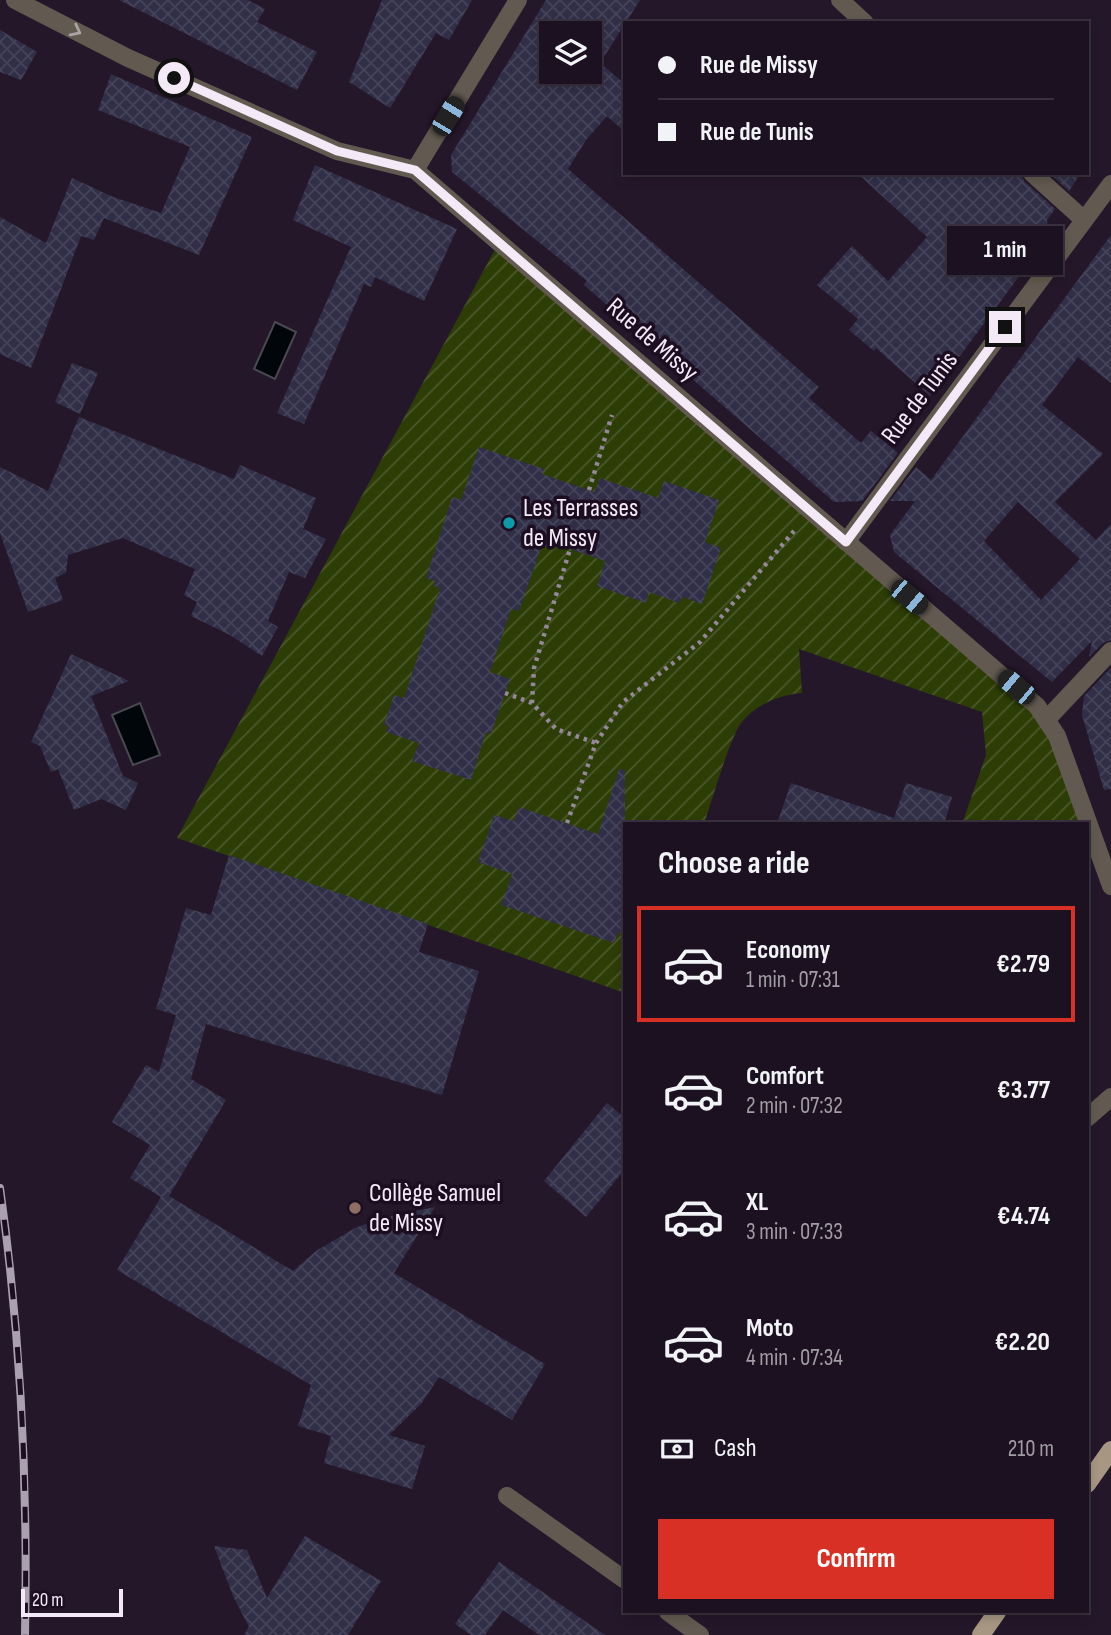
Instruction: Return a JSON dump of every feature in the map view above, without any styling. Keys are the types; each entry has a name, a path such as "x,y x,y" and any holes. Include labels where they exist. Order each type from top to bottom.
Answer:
{"main road":[{"path":"1089,1481 1111,1450"},
{"path":"981,1635 997,1613"}],"street":[{"name":"Rue de Missy","path":"15,0 128,58 337,151 415,170 1048,718 1087,822"},
{"path":"415,170 517,0"},
{"path":"840,0 864,21"},
{"path":"1034,175 1084,220"},
{"name":"Rue de Tunis","path":"846,542 1111,184"},
{"path":"1048,718 1111,650"},
{"name":"Rue de Missy","path":"1089,827 1111,886"},
{"path":"1089,1116 1111,1097"},
{"path":"508,1496 623,1579"},
{"path":"669,1613 700,1635"}],"path":[{"path":"589,490 612,415"},
{"path":"567,823 596,743 623,702 700,642 810,512"},
{"path":"532,703 534,668 570,549"},
{"path":"505,693 532,703 556,729 596,743"}],"green space":[{"path":"499,242 1037,706 1087,818 1081,822 963,822 986,755 982,712 799,649 802,693 768,702 741,723 726,756 705,822 623,822 623,992 177,838"}],"shaded area":[{"path":"275,322 296,332 275,379 254,369"},
{"path":"140,703 160,755 133,765 112,715"}],"building":[{"path":"119,0 248,0 265,9 257,22 317,52 297,90"},
{"path":"382,0 472,0 449,40 436,33 390,108 349,82"},
{"path":"546,0 640,0 627,21 623,21 623,27 602,60 602,21 539,21 539,84 602,84 602,65 623,82 623,130 607,116 586,140 568,169 819,387 809,398 861,443 871,431 898,453 862,501 834,502 584,285 587,281 452,172 451,155"},
{"path":"0,30 37,52 21,80 0,72"},
{"path":"111,74 252,137 199,255 104,218 94,240 81,236 31,368 0,354 0,217 46,243 72,178 113,197 161,213 190,147 98,110"},
{"path":"315,165 457,229 424,301 375,277 371,287 364,284 304,424 277,413 351,247 293,220"},
{"path":"859,175 1022,175 1024,181 1055,209 1047,220 1049,236 930,396 876,348 874,351 849,330 858,319 817,285 852,246 888,281 927,237"},
{"path":"1051,175 1080,175 1069,191"},
{"path":"1111,235 1111,383 1078,357 1042,405 1103,454 1055,502 1096,540 1111,524 1111,640 1103,643 1089,657 1092,641 1052,682 894,552 890,535 915,501 890,501 916,467 931,480","holes":["1018,502 1080,559 1041,600 984,541"]},
{"path":"72,363 98,373 80,414 55,402"},
{"path":"79,417 234,479 240,465 316,498 303,529 326,539 305,578 289,572 268,621 278,627 262,656 230,635 191,616 197,602 184,595 195,569 123,538 68,555 66,573 55,578 63,600 28,612 0,533 0,467 48,491"},
{"path":"479,447 544,469 542,474 594,492 600,478 658,498 664,481 719,500 705,542 721,548 702,604 683,597 679,603 649,592 646,603 597,586 605,561 552,543 550,548 542,545 519,611 511,609 490,672 510,679 491,734 486,732 471,780 412,761 419,743 386,732 388,726 384,725 394,695 404,698 440,588 434,586 435,581 426,578 452,497 461,500"},
{"path":"71,654 129,681 91,696 123,776 138,783 126,810 101,799 74,810 58,769 51,772 40,746 31,742"},
{"path":"1111,668 1111,789 1104,790 1082,715 1084,696"},
{"path":"619,769 625,770 623,934 618,932 614,943 501,905 512,874 478,862 494,815 514,821 519,807 598,834"},
{"path":"791,783 894,818 906,783 952,797 945,822 778,822"},
{"path":"229,855 428,924 419,952 479,971 442,1095 206,1024 191,1079 226,1100 169,1196 293,1271 316,1251 355,1228 382,1218 435,1207 394,1273 545,1364 512,1420 439,1377 421,1404 389,1435 425,1446 412,1489 324,1463 331,1436 298,1426 311,1385 117,1270 161,1197 130,1178 150,1145 112,1122 146,1065 159,1072 176,1015 156,1009 186,908 211,915"},
{"path":"607,1103 623,1116 623,1171 586,1217 544,1181"},
{"path":"305,1536 381,1581 348,1635 244,1635 249,1627 233,1596 214,1546 247,1550 267,1598"},
{"path":"499,1562 605,1635 539,1635 503,1610 485,1635 471,1635 455,1624"}],"railway":[{"path":"0,1188 22,1411 25,1635"}],"place":[{"name":"Les Terrasses de Missy","path":"509,523"},
{"name":"Collège Samuel de Missy","path":"355,1208"}],"route":[{"path":"174,78 337,151 415,170 846,542 1005,327"}]}
